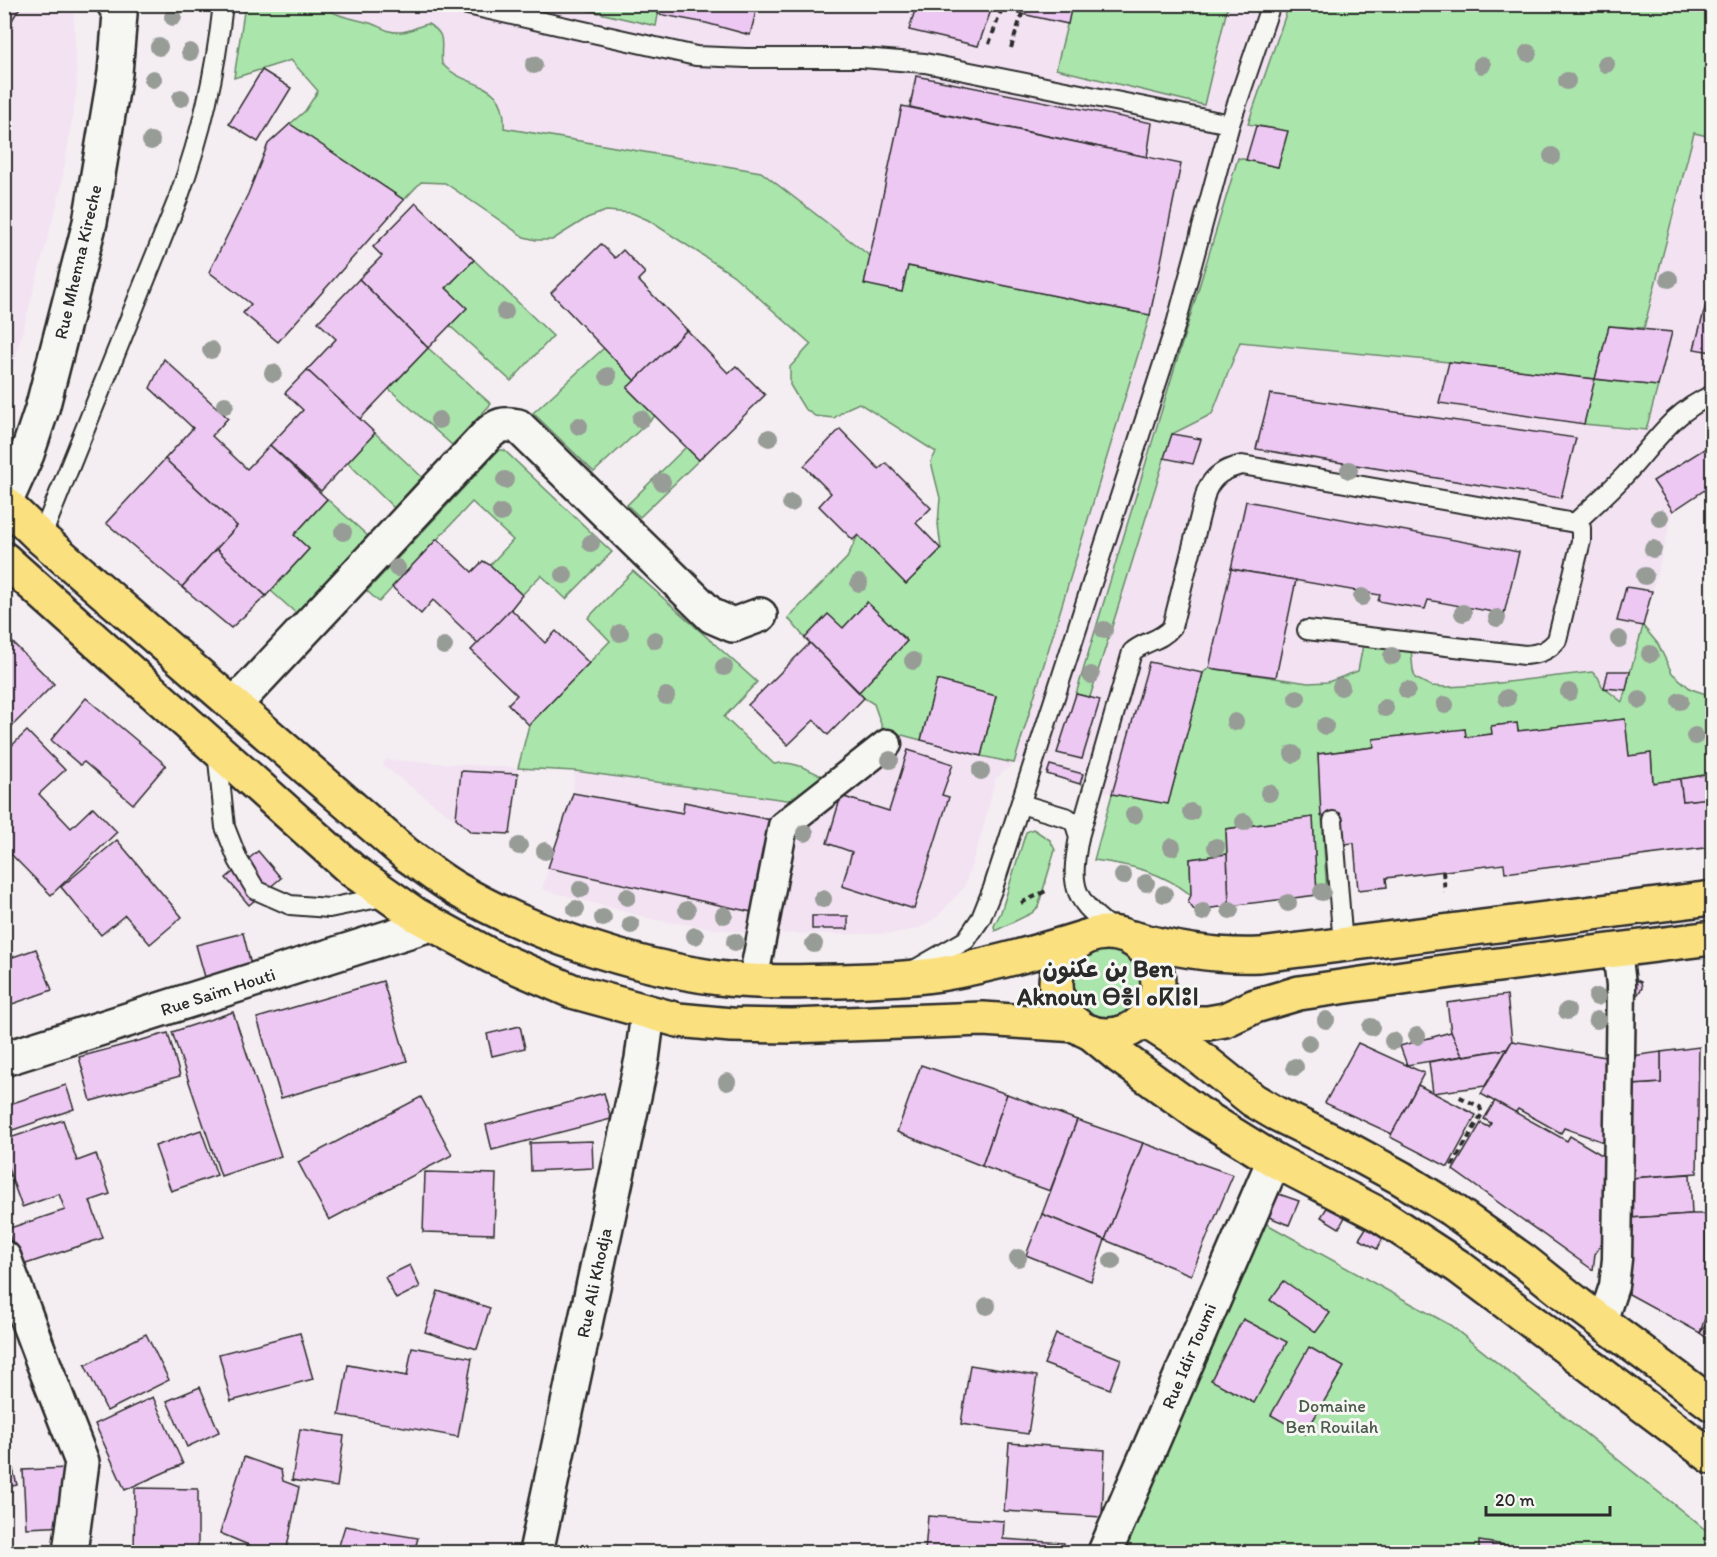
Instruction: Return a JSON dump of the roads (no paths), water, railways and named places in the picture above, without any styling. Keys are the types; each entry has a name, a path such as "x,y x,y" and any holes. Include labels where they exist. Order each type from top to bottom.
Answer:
{"main road":[{"path":"4,559 352,870 431,924 491,956 572,991 678,1020 731,1025 792,1026 1012,1020 1084,1029 1105,1035 1119,1034 1145,1019 1158,992 1158,976 1154,962 1149,955 1111,936 940,974 897,979 778,983 718,978 674,970 607,953 507,915 455,888 407,855 41,538 5,502"},
{"path":"1713,898 1260,955 1230,956 1197,953 1111,936 1072,945 1062,958 1057,973 1056,988 1059,1002 1066,1015 1169,1094 1274,1160 1378,1214 1459,1267 1713,1457"},
{"path":"1145,1019 1175,1023 1208,1023 1225,1020 1255,1006 1299,993 1713,938"},
{"path":"1226,1079 1223,1065 1228,1038 1234,1026 1255,1006"},
{"path":"1145,1019 1275,1113 1401,1178 1451,1209 1524,1261 1713,1404"}],"street":[{"name":"Rue Mhenna Kireche","path":"5,502 27,454 42,409 90,222 115,73 118,8"},
{"path":"235,704 487,435 495,427 508,424 518,426 712,616 733,625 760,615"},
{"path":"753,981 783,826 887,744"},
{"name":"Rue Saïm Houti","path":"4,1059 431,924"},
{"path":"1602,1322 1614,1286 1617,1259 1621,985 1617,949"},
{"name":"Rue Ali Khodja","path":"536,1552 642,1059 648,1013"},
{"name":"Rue Idir Toumi","path":"1105,1552 1274,1160"},
{"path":"4,1258 82,1462 70,1552"}],"lane":[{"path":"41,538 174,210 196,149 214,74 223,4"},
{"path":"463,4 696,56 862,58 925,63 1230,124"},
{"path":"897,979 966,940 981,918 993,888 1176,324 1230,124 1271,4"},
{"path":"1575,523 1625,475 1675,418 1691,405 1713,395"},
{"path":"1111,936 1099,919 1083,903 1074,881 1079,837 1132,652 1139,646 1165,636 1172,627 1206,492 1210,481 1219,473 1242,465 1575,523 1581,528 1581,542 1557,640 1551,648 1540,654 1525,655 1307,630"},
{"path":"216,750 225,827 238,860 256,890 290,905 329,908 388,896"},
{"path":"1021,804 1068,818 1075,824 1079,837"},
{"path":"1333,822 1343,945"}],"district":[{"name":"بن عكنون Ben Aknoun ⴱⴻⵏ ⴰⴽⵏⵓⵏ","path":"1108,982"}],"park label":[{"name":"Domaine Ben Rouilah","path":"1332,1416"}]}
